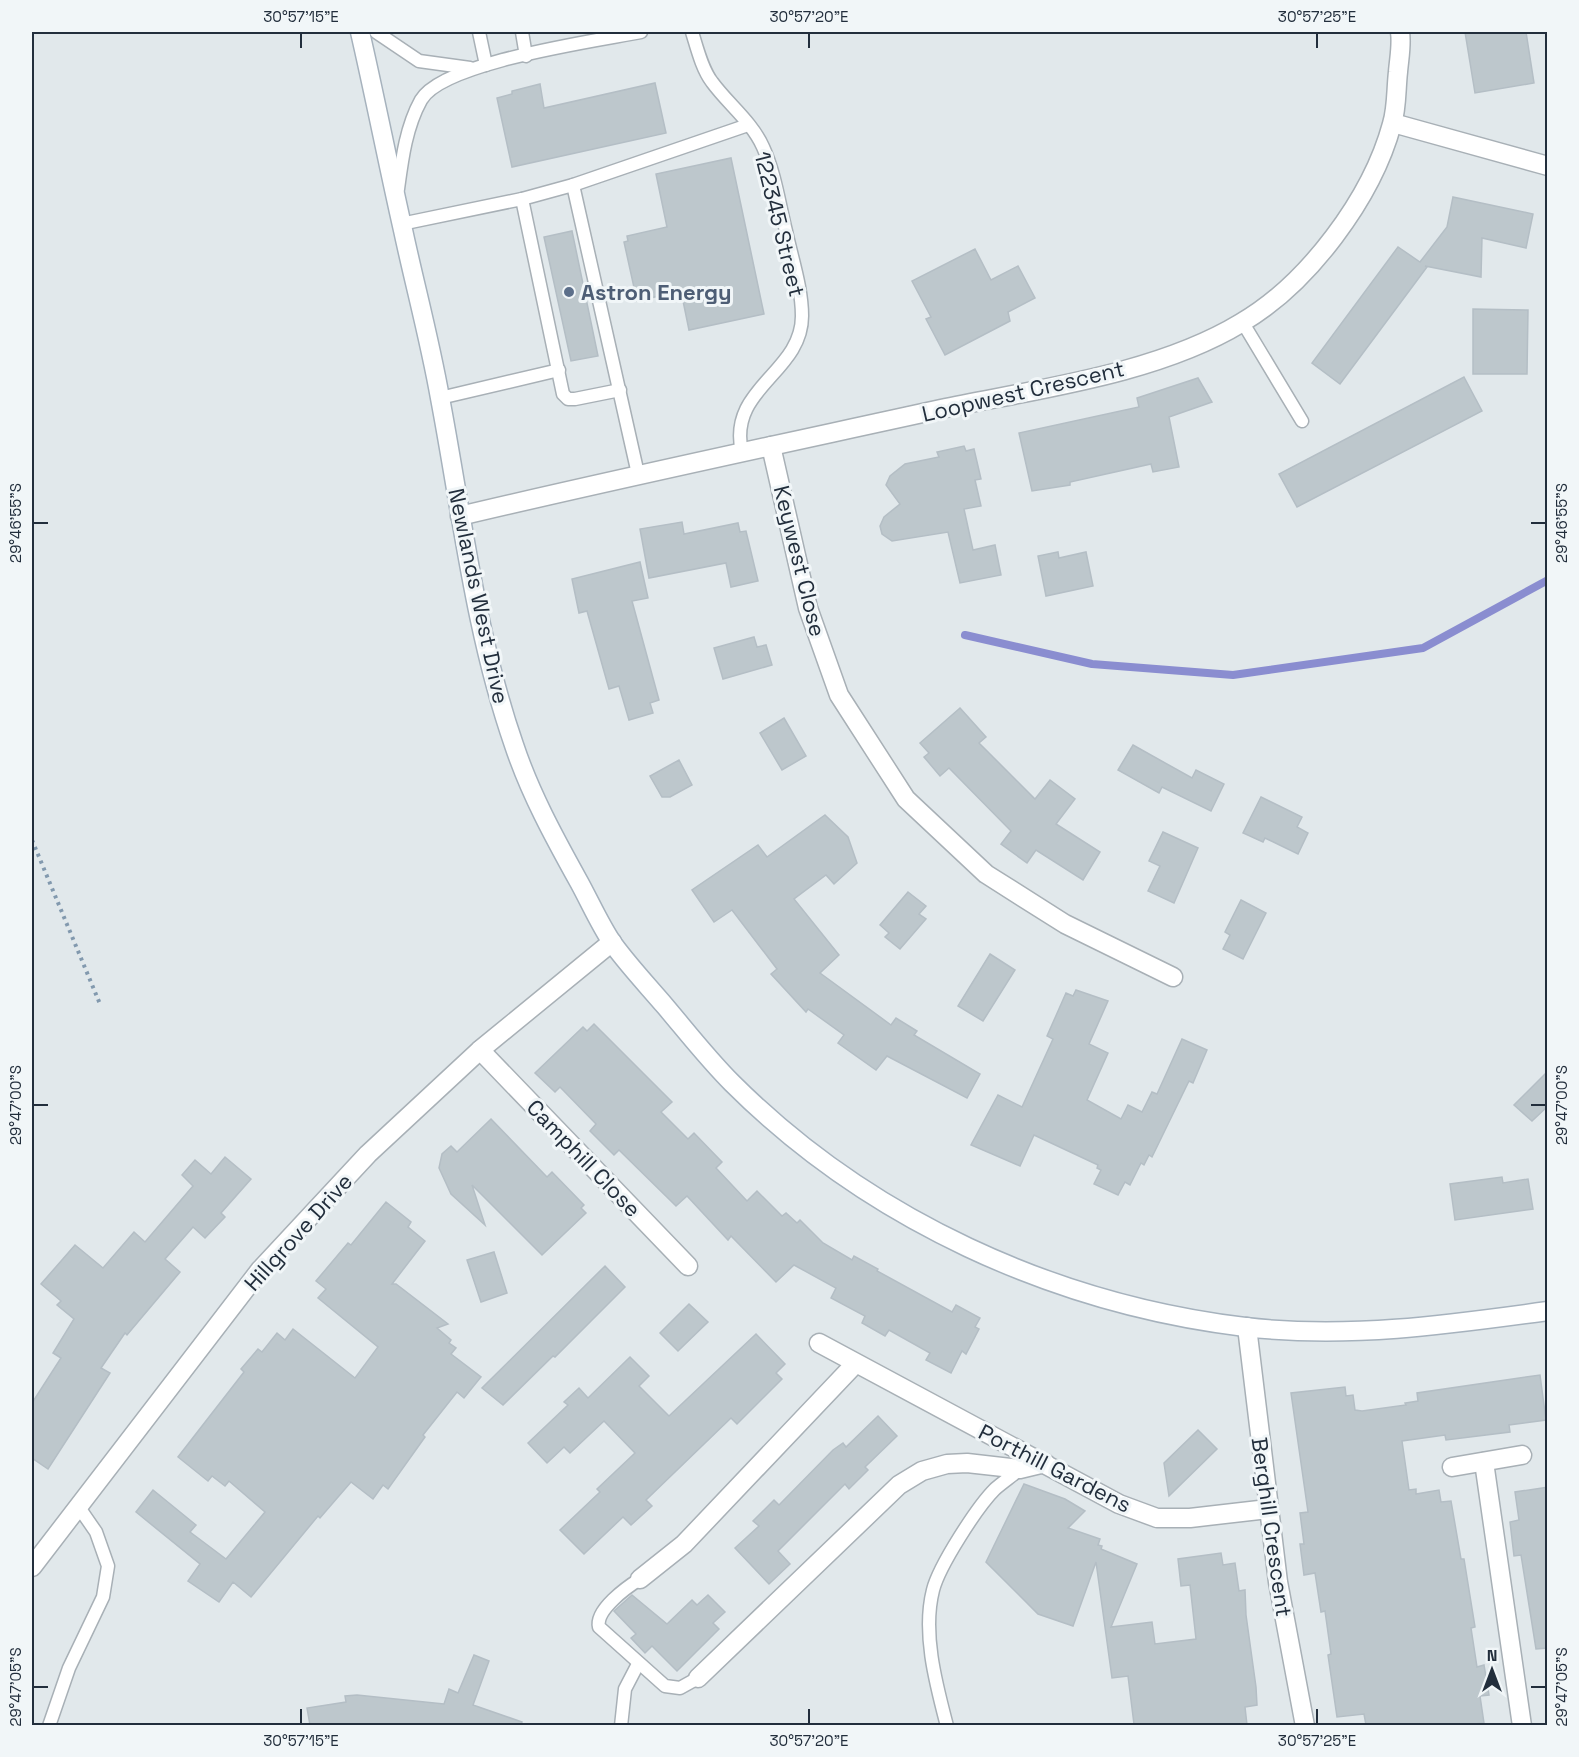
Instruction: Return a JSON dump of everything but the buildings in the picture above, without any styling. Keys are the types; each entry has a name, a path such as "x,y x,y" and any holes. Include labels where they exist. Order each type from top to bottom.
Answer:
{"street":[{"name":"Newlands West Drive","path":"360,32 440,398 491,675 515,750 540,812 612,942 732,1082 787,1133 879,1199 926,1227 972,1250 1038,1277 1099,1297 1180,1317 1247,1327 1354,1331 1410,1328 1548,1311"},
{"name":"Loopwest Crescent","path":"460,516 638,474 1074,381 1158,360 1200,345 1243,323 1277,297 1332,241 1370,181 1393,123 1400,32"},
{"path":"1393,123 1548,166"},
{"name":"Keywest Close","path":"771,446 808,608 839,695 906,799 986,874 1065,924 1173,977"},
{"name":"Hillgrove Drive","path":"32,1567 260,1270 368,1154 480,1050 612,942"},
{"name":"Camphill Close","path":"480,1050 688,1266"},
{"name":"Berghill Crescent","path":"1247,1327 1268,1509 1298,1699 1305,1725"},
{"name":"Porthill Gardens","path":"819,1343 1119,1504 1157,1518 1190,1518 1268,1509"},
{"path":"640,1580 684,1544 855,1364"},
{"path":"1452,1467 1522,1455"},
{"path":"698,1678 899,1485 922,1471 947,1464 967,1462 1020,1469 1045,1463"},
{"path":"1484,1462 1522,1725"}],"lane":[{"path":"376,32 419,61 471,68"},
{"path":"479,32 486,65"},
{"path":"522,32 526,56"},
{"path":"397,195 407,134 422,99 441,82 471,68 526,56 587,37 641,32"},
{"name":"122345 Street","path":"692,32 711,81 748,124 763,146 773,177 799,287 802,316 800,334 790,352 759,388 740,422 738,437 742,452"},
{"path":"401,224 522,199 573,185 748,124"},
{"path":"573,185 638,474"},
{"path":"522,199 563,394 568,399 620,390"},
{"path":"1243,323 1302,421"},
{"path":"440,398 559,370"},
{"path":"947,1725 933,1656 929,1621 933,1590 969,1525 994,1490 1020,1469"},
{"path":"49,1725 69,1668 103,1597 108,1566 96,1532 78,1506"},
{"path":"640,1580 623,1592 600,1614 597,1621 605,1634 665,1686 680,1688 698,1678"},
{"path":"621,1725 625,1689 638,1664"}],"path":[{"path":"32,840 100,1004"}],"waterway":[{"path":"965,635 1092,664 1233,675 1423,648 1548,580"}],"place":[{"name":"Astron Energy","path":"569,292"}]}
